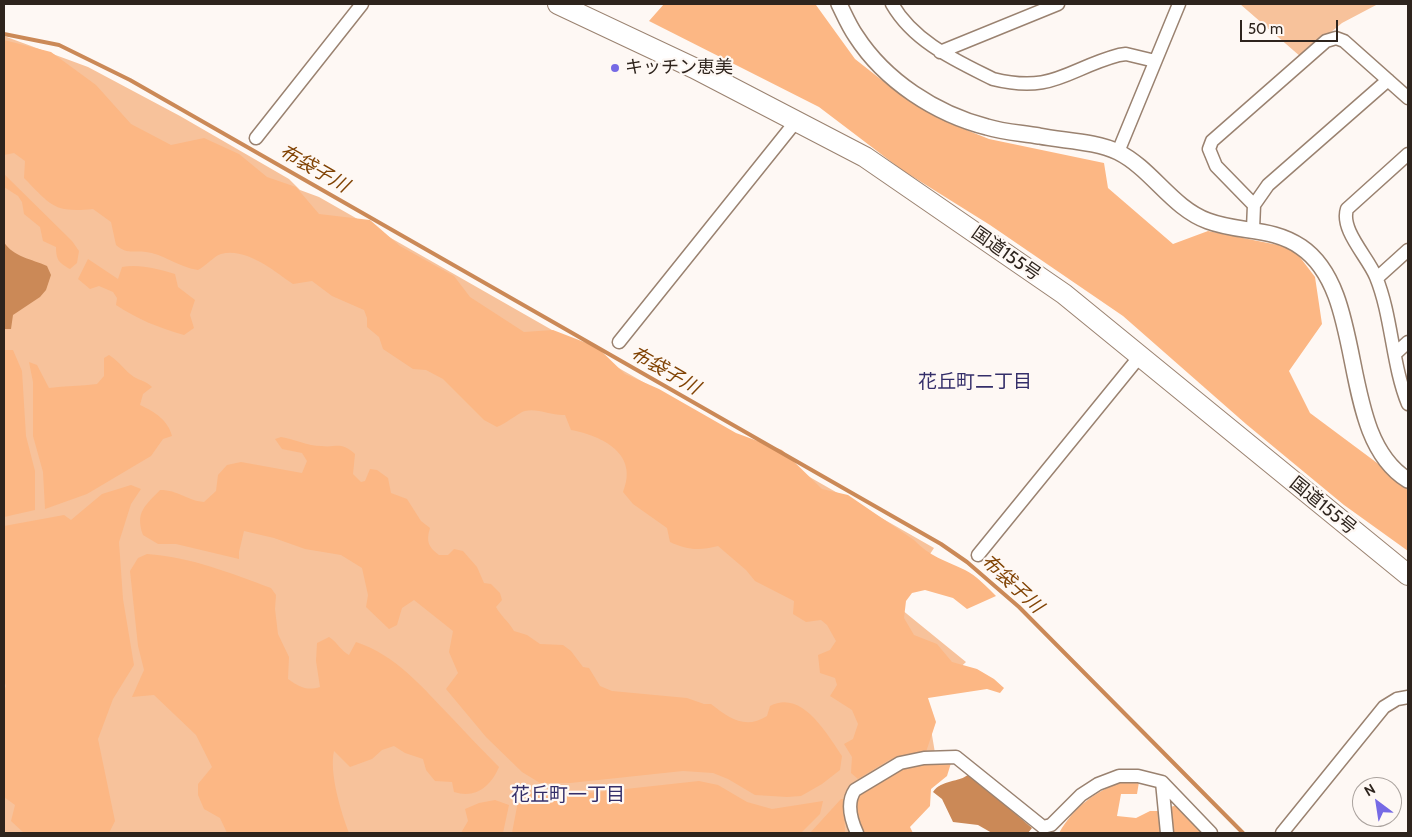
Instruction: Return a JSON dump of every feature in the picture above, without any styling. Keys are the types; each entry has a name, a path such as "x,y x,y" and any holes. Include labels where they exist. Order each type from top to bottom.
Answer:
{"highway":[{"name":"国道155号","path":"558,4 694,68 865,157 1064,294 1408,576"}],"street":[{"path":"256,138 362,4"},
{"path":"839,4 856,36 876,61 903,85 938,108 988,128 1100,147 1118,152 1135,164 1187,210 1207,221 1234,228 1272,233 1300,246 1320,265 1338,304 1370,434 1384,459 1393,470 1408,480"},
{"path":"892,4 898,14 940,52 993,79 1017,84 1044,84 1126,54 1156,62"},
{"path":"940,52 1058,4"},
{"path":"1118,152 1179,4"},
{"path":"1254,206 1216,166 1209,149 1212,141 1320,46 1336,38 1344,41 1408,98"},
{"path":"1253,229 1254,206 1268,185 1388,80"},
{"path":"618,342 797,120"},
{"path":"1408,154 1347,209 1345,217 1349,231 1366,256 1377,278 1408,404"},
{"path":"1377,278 1408,250"},
{"path":"1396,353 1408,342"},
{"path":"978,555 1140,356"},
{"path":"1282,833 1384,707 1397,699 1408,697"},
{"path":"857,833 852,821 850,804 851,796 855,790 900,763 924,758 956,757 1043,827 1051,825 1081,795 1098,784 1119,776 1138,776 1162,782 1211,833"},
{"path":"1162,782 1168,833"}],"shaded area":[{"path":"664,4 816,5 855,59 902,96 949,123 989,139 1104,163 1108,188 1173,244 1208,231 1293,248 1315,277 1322,324 1289,371 1310,413 1408,486 1408,551 1344,505 1246,424 1123,316 990,225 902,170 819,107 649,21"},
{"path":"1240,4 1378,4 1342,23 1301,57"},
{"path":"4,36 88,67 180,116 289,179 300,190 319,197 934,548 896,605 966,662 926,699 935,753 853,786 853,833 4,833"},
{"path":"4,40 51,52 96,85 131,124 171,145 204,138 239,154 267,177 296,187 319,214 370,220 400,246 454,276 470,297 524,332 553,330 597,347 625,374 659,389 736,433 782,450 822,489 848,495 932,554 974,575 996,596 967,609 953,598 925,590 912,593 906,601 904,618 914,635 937,644 952,662 977,669 994,679 1004,688 1000,693 987,689 928,698 936,722 926,752 889,760 858,779 851,773 852,757 844,744 853,739 858,724 852,710 830,696 837,685 835,678 820,673 818,655 830,650 836,641 827,625 821,620 806,622 793,614 794,601 755,581 746,570 718,546 693,549 670,542 667,528 633,504 623,492 627,479 626,467 622,457 606,442 571,430 565,415 530,410 497,427 484,420 443,379 426,370 413,369 383,349 379,337 367,327 367,318 364,310 332,296 312,281 293,284 268,267 240,254 221,254 198,270 152,253 127,251 116,245 111,222 93,209 69,210 47,201 24,178 25,161 14,153 4,155"},
{"path":"4,174 72,241 79,251 77,263 70,269 59,261 56,247 43,241 40,227 24,214 22,202 18,196 4,187"},
{"path":"4,242 12,251 47,266 51,275 46,290 40,297 13,315 11,329 4,329"},
{"path":"88,259 118,279 122,267 129,266 149,267 175,274 178,287 195,300 190,315 194,328 184,335 157,326 132,315 116,305 117,298 113,292 99,286 90,289 78,279"},
{"path":"4,350 13,350 22,371 26,436 35,471 35,510 4,517"},
{"path":"109,355 134,377 152,387 143,394 140,405 160,417 167,425 172,436 163,439 151,456 87,494 45,509 43,472 33,436 33,382 29,362 37,365 49,388 91,385 97,384 104,376 104,358"},
{"path":"281,437 316,446 342,446 355,454 353,474 361,482 365,481 370,469 377,470 388,478 391,493 407,499 421,521 430,528 428,540 432,549 439,555 448,555 454,549 463,551 477,567 484,583 491,584 500,593 502,600 496,607 514,631 527,635 540,644 563,645 571,651 583,667 589,668 600,686 612,691 687,698 704,704 711,704 731,718 744,722 752,722 767,716 770,706 782,702 793,704 812,716 829,737 842,756 840,770 822,784 801,796 787,797 755,795 728,779 713,773 683,771 570,783 540,783 522,772 486,737 446,689 458,673 449,652 453,631 414,600 402,608 397,625 389,629 366,607 368,595 362,568 341,555 305,549 274,538 244,531 239,559 176,544 158,544 143,535 140,521 141,515 146,505 160,490 167,490 204,502 216,491 218,475 227,465 241,462 302,473 307,461 302,453 282,449 275,439"},
{"path":"131,485 141,489 131,504 119,542 123,599 134,665 113,699 98,739 115,821 109,833 24,833 11,821 15,805 4,797 4,691 6,686 4,680 4,526 64,515 71,520 102,494"},
{"path":"147,554 195,562 271,588 276,595 275,609 278,634 289,657 288,679 300,686 311,689 320,687 316,661 317,643 329,637 349,655 356,642 384,655 419,684 499,767 496,774 482,789 469,794 462,794 454,792 452,782 435,781 426,770 423,759 405,753 394,746 382,750 372,759 350,767 334,751 334,781 339,804 349,833 227,833 220,818 204,809 198,795 198,784 212,767 196,735 154,695 132,697 144,670 138,646 130,571 138,558"},
{"path":"951,763 947,776 931,789 930,806 910,827 913,833 863,833 856,808 858,792 892,774 913,766"},
{"path":"969,774 1032,828 1028,833 992,833 978,825 953,822 942,799 933,792 941,785"},
{"path":"699,781 718,785 747,802 772,809 823,801 820,814 801,833 512,833 519,796 528,793 552,797"},
{"path":"1123,782 1139,782 1137,794 1121,794 1117,816 1136,818 1150,811 1158,811 1177,805 1202,833 1059,833 1071,815 1086,801 1103,790"},
{"path":"841,799 844,799 845,833 810,833"},
{"path":"495,800 509,805 503,833 461,833 468,821 465,809 479,803"}],"waterway":[{"name":"布袋子川","path":"4,34 59,45 130,80 941,544 967,562 1019,607 1243,833"}],"place":[{"name":"キッチン恵美","path":"615,68"}],"district":[{"name":"花丘町二丁目","path":"975,382"},
{"name":"花丘町一丁目","path":"568,795"}]}
